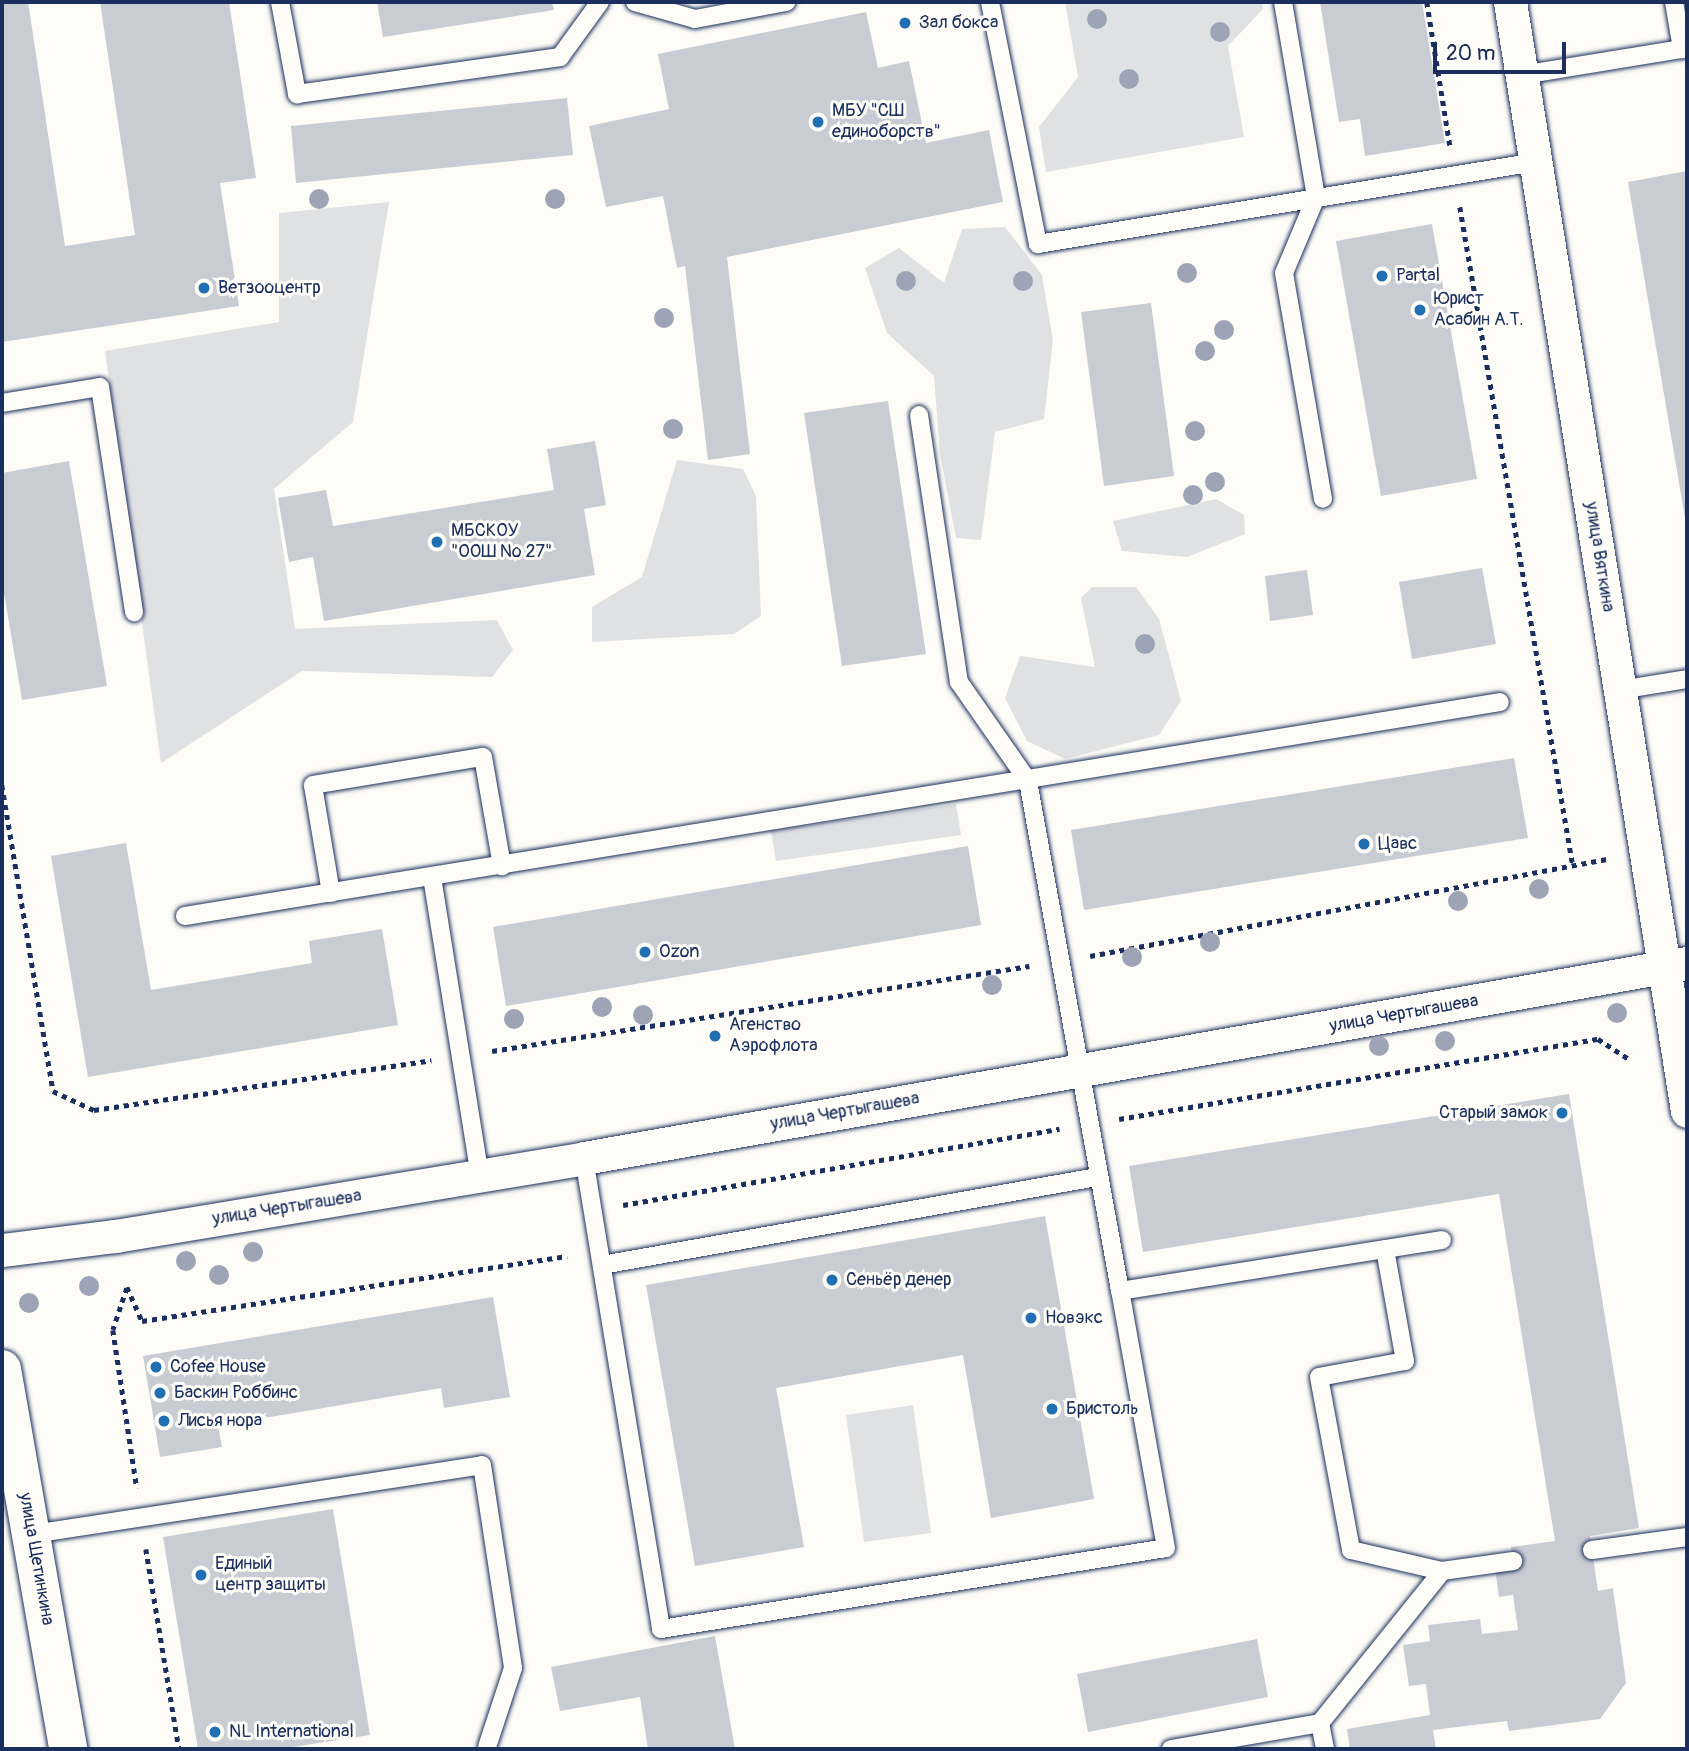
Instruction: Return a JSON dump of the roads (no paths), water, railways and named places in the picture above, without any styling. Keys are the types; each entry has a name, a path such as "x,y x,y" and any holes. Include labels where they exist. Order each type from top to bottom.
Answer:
{"main road":[{"name":"улица Щетинкина","path":"2,1368 33,1534 68,1749"}],"street":[{"name":"улица Вяткина","path":"1510,2 1644,852 1676,966 1687,1111"},
{"name":"улица Чертыгашева","path":"2,1250 480,1176 1676,966"}],"lane":[{"path":"280,2 297,94 560,57 600,2"},
{"path":"635,2 695,19 755,4 786,2"},
{"path":"990,2 1038,244 1536,162"},
{"path":"1283,2 1316,197 1284,274 1323,499"},
{"path":"1522,75 1685,49 1674,2"},
{"path":"2,403 100,387 134,612"},
{"path":"584,1158 661,1629 1166,1548 1120,1291 1076,1072 1028,781 959,682 919,415"},
{"path":"1620,691 1687,679"},
{"path":"185,916 1028,781 1500,702"},
{"path":"331,893 313,785 483,757 502,866"},
{"path":"432,877 480,1176"},
{"path":"602,1265 1097,1177"},
{"path":"1120,1291 1442,1240"},
{"path":"1385,1249 1405,1361 1319,1377 1351,1550 1443,1571 1513,1560"},
{"path":"33,1534 482,1465 513,1668 483,1749"},
{"path":"1592,1549 1687,1537"},
{"path":"1171,1749 1320,1723 1443,1571"},
{"path":"1320,1723 1325,1749"}],"place":[{"name":"Зал бокса","path":"905,23"},
{"name":"МБУ \"СШ единоборств\"","path":"818,122"},
{"name":"Partal","path":"1382,276"},
{"name":"Ветзооцентр","path":"204,288"},
{"name":"Юрист Асабин А.Т.","path":"1420,310"},
{"name":"МБСКОУ \"ООШ № 27\"","path":"437,542"},
{"name":"Цавс","path":"1364,844"},
{"name":"Ozon","path":"645,952"},
{"name":"Агенство Аэрофлота","path":"715,1036"},
{"name":"Старый замок","path":"1562,1113"},
{"name":"Сеньёр денер","path":"832,1280"},
{"name":"Новэкс","path":"1031,1318"},
{"name":"Cofee House","path":"156,1367"},
{"name":"Баскин Роббинс","path":"160,1393"},
{"name":"Бристоль","path":"1052,1409"},
{"name":"Лисья нора","path":"164,1421"},
{"name":"Единый центр защиты","path":"201,1575"},
{"name":"NL International","path":"215,1732"}]}
